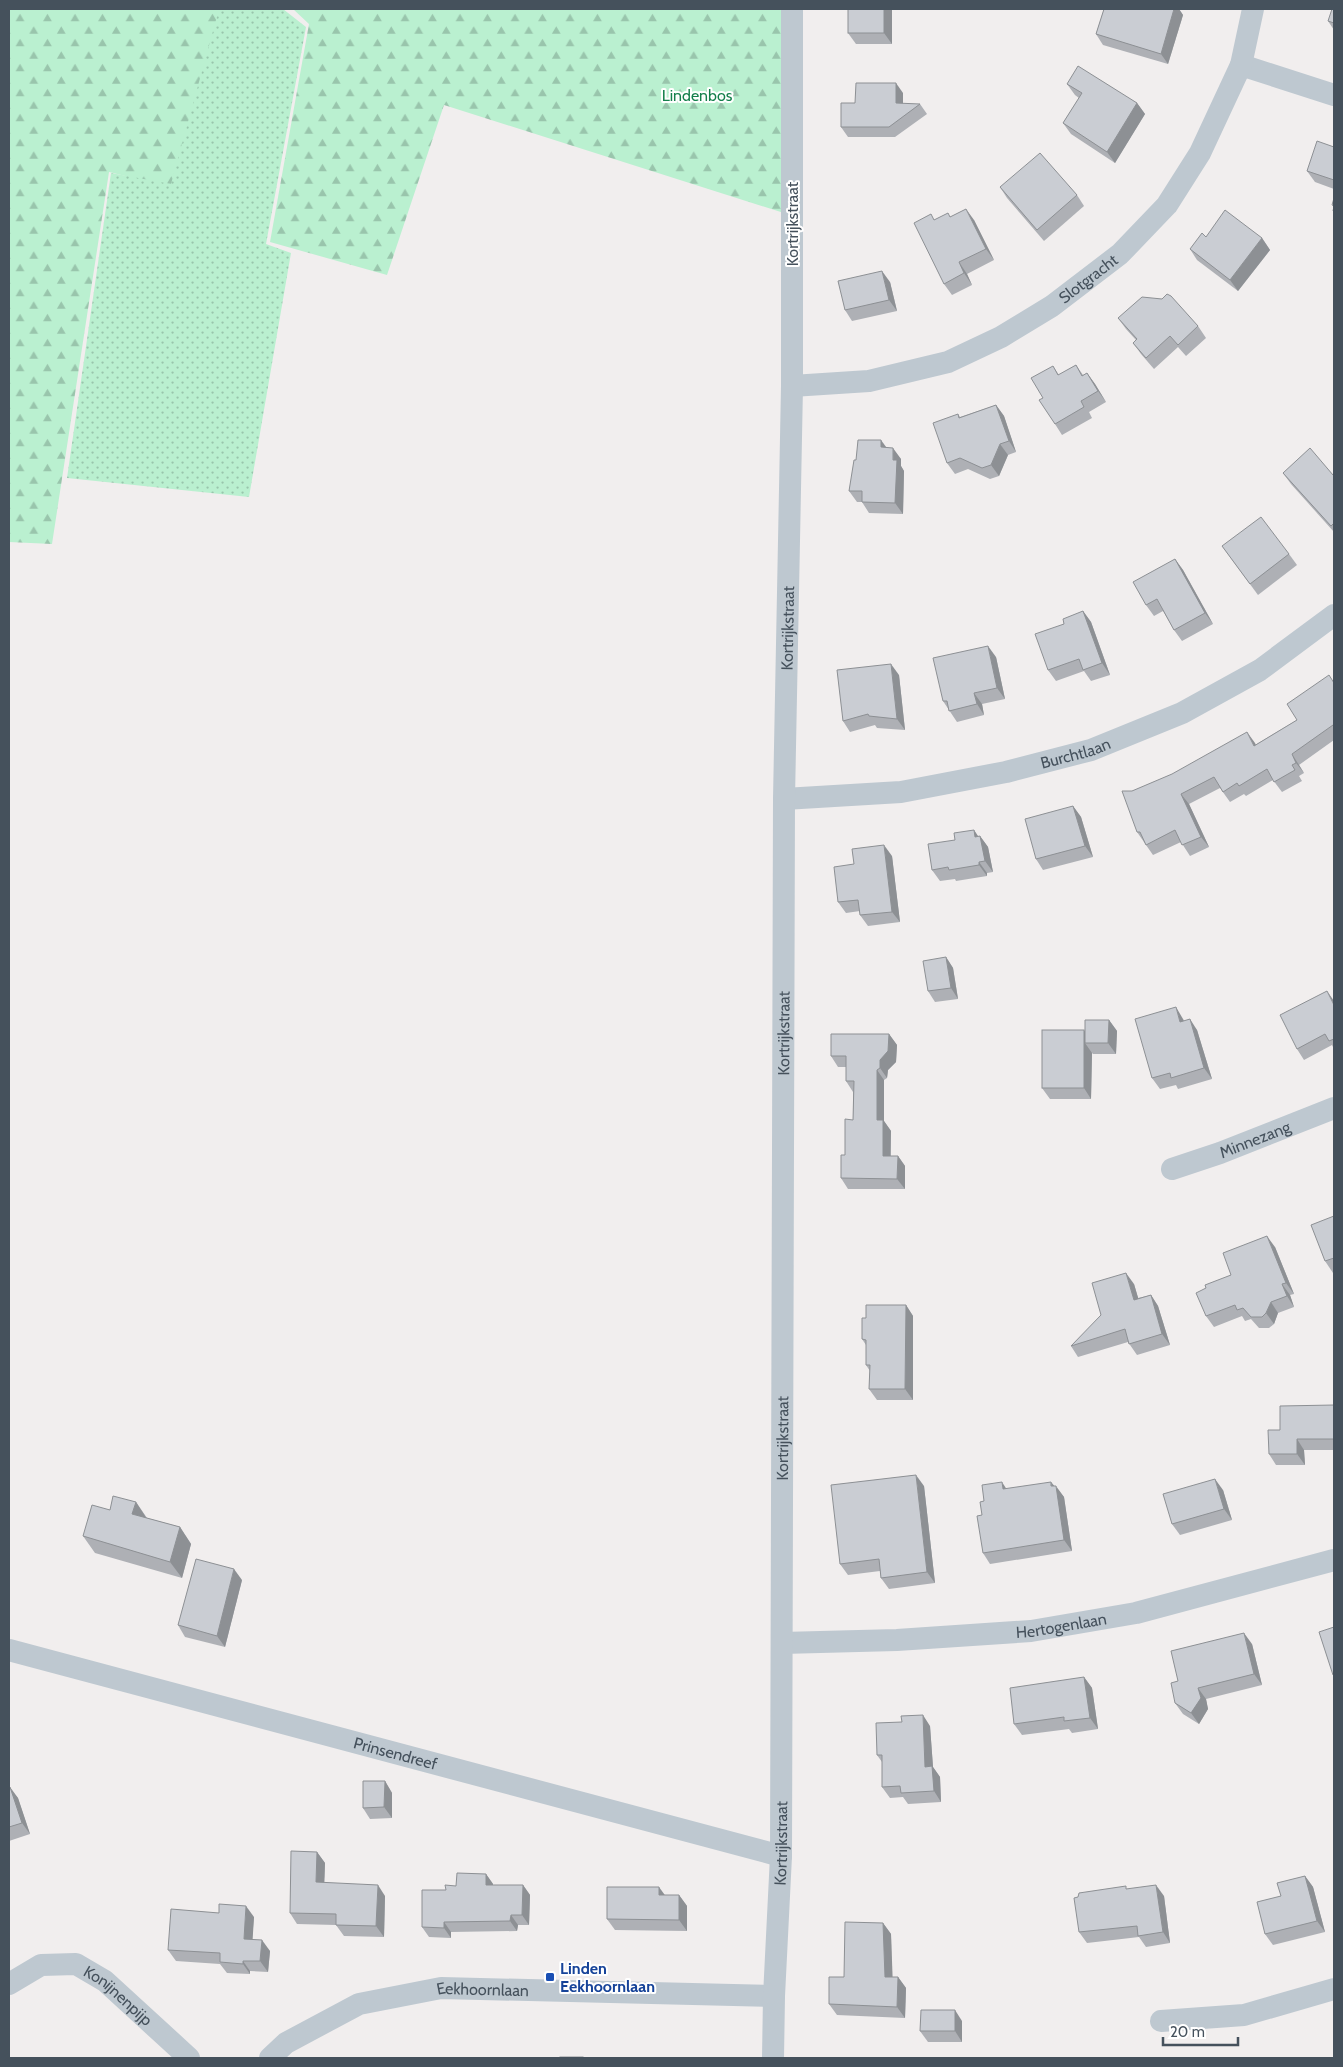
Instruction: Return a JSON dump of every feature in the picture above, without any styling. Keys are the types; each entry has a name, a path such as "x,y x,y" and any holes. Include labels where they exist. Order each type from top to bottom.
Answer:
{"street":[{"name":"Kortrijkstraat","path":"773,2058 781,1856 784,799 792,386 792,9"},
{"name":"Slotgracht","path":"792,386 868,382 948,362 1001,337 1052,306 1120,254 1166,205 1200,153 1241,65 1252,9"},
{"path":"1241,65 1334,95"},
{"name":"Burchtlaan","path":"784,799 900,792 1006,772 1090,750 1182,712 1260,670 1334,615"},
{"name":"Minnezang","path":"1172,1168 1220,1153 1334,1108"},
{"name":"Hertogenlaan","path":"782,1642 897,1640 1031,1631 1136,1614 1334,1560"},
{"name":"Prinsendreef","path":"9,1650 781,1856"},
{"name":"Konijnenpijp","path":"9,1984 41,1965 76,1964 106,1981 189,2058"},
{"name":"Eekhoornlaan","path":"270,2058 286,2043 359,2004 441,1988 774,1996"},
{"path":"1161,2021 1244,2015 1334,1989"}],"green space":[{"path":"9,9 223,9 178,189 109,172 52,544 9,542"},
{"path":"219,9 283,9 306,27 266,244 291,253 249,497 67,478 111,173 171,184"},
{"name":"Lindenbos","path":"293,9 784,9 784,213 444,105 387,275 270,242 309,24"}],"building":[{"path":"848,9 884,9 884,33 848,33"},
{"path":"1104,9 1174,9 1161,54 1096,34"},
{"path":"1332,9 1334,9 1334,23 1328,21"},
{"path":"1078,66 1137,103 1107,152 1063,123 1082,93 1067,84"},
{"path":"856,83 896,83 896,103 920,104 889,127 841,127 841,103 855,103"},
{"path":"1317,141 1334,147 1334,180 1307,171"},
{"path":"1040,153 1077,195 1037,230 1000,187"},
{"path":"966,209 986,249 959,262 964,273 944,284 914,223 931,214 934,220 948,213 950,217"},
{"path":"1225,210 1262,238 1230,280 1190,249 1202,233 1206,237"},
{"path":"882,271 889,300 845,310 838,281"},
{"path":"1167,294 1198,326 1178,345 1170,336 1146,358 1133,343 1137,339 1118,318 1142,297 1162,299"},
{"path":"1076,365 1082,376 1087,373 1098,391 1081,401 1084,407 1055,424 1039,400 1043,398 1031,378 1053,366 1058,375"},
{"path":"996,405 1009,441 1000,444 991,465 982,468 960,458 947,463 933,423 958,414 959,418"},
{"path":"858,440 881,440 881,447 893,448 893,460 897,460 895,503 862,502 862,491 849,491 854,460 856,460"},
{"path":"1310,448 1334,474 1334,523 1331,526 1283,473"},
{"path":"1261,517 1289,554 1250,584 1222,546"},
{"path":"1175,559 1205,613 1174,630 1157,599 1146,605 1133,582"},
{"path":"1083,611 1102,663 1083,670 1079,659 1048,670 1035,634 1064,624 1063,619"},
{"path":"988,646 997,688 974,693 977,704 949,711 947,701 943,701 933,658"},
{"path":"891,664 897,719 869,716 868,714 843,721 837,670"},
{"path":"1329,675 1334,683 1334,727 1333,725 1292,754 1296,763 1292,765 1295,770 1274,782 1267,769 1239,786 1237,783 1223,792 1214,777 1181,794 1201,837 1182,845 1175,830 1146,845 1140,832 1137,832 1122,791 1132,791 1172,774 1247,732 1254,746 1297,720 1287,704"},
{"path":"1073,806 1085,846 1036,859 1025,819"},
{"path":"974,830 975,837 980,836 985,861 979,862 979,865 949,870 948,867 932,870 928,844 955,840 954,833"},
{"path":"884,845 892,912 860,915 858,900 838,902 834,867 854,864 852,849"},
{"path":"946,957 951,988 928,991 923,961"},
{"path":"1327,991 1334,1005 1334,1039 1329,1041 1325,1034 1297,1049 1280,1015"},
{"path":"1176,1007 1180,1022 1190,1019 1204,1068 1171,1078 1170,1073 1152,1078 1135,1019"},
{"path":"1085,1020 1109,1020 1108,1043 1085,1043"},
{"path":"1042,1030 1084,1030 1084,1088 1042,1088"},
{"path":"831,1034 889,1034 888,1051 880,1060 880,1068 877,1070 877,1120 883,1120 883,1156 898,1156 897,1179 841,1178 841,1155 845,1155 845,1119 853,1120 854,1081 846,1081 846,1056 831,1056"},
{"path":"1334,1216 1334,1258 1325,1261 1311,1225"},
{"path":"1267,1236 1286,1283 1282,1284 1287,1296 1271,1302 1262,1317 1251,1317 1243,1308 1237,1310 1235,1305 1206,1316 1196,1293 1206,1288 1205,1285 1231,1275 1223,1253"},
{"path":"1126,1273 1134,1300 1151,1295 1162,1334 1129,1344 1125,1329 1071,1346 1101,1315 1092,1283"},
{"path":"866,1305 906,1305 905,1389 869,1389 870,1365 866,1365 866,1340 862,1339 862,1318 866,1318"},
{"path":"1334,1405 1334,1439 1297,1439 1297,1454 1269,1454 1268,1430 1280,1430 1280,1406"},
{"path":"916,1475 927,1572 881,1578 879,1559 840,1564 831,1485"},
{"path":"1215,1479 1224,1509 1172,1524 1163,1494"},
{"path":"1002,1482 1003,1489 1051,1482 1051,1486 1056,1486 1064,1540 983,1553 977,1516 982,1515 980,1502 984,1501 982,1485"},
{"path":"113,1496 136,1502 132,1514 180,1527 170,1562 83,1536 92,1505 110,1510"},
{"path":"196,1559 234,1569 217,1636 178,1625"},
{"path":"1334,1627 1334,1675 1333,1675 1319,1632"},
{"path":"1244,1633 1254,1674 1198,1688 1201,1698 1191,1713 1175,1703 1171,1683 1178,1681 1171,1651"},
{"path":"1084,1677 1090,1718 1064,1721 1064,1717 1014,1724 1010,1688"},
{"path":"923,1715 925,1767 932,1766 934,1791 901,1793 900,1786 882,1787 882,1755 877,1755 876,1723 902,1722 901,1716"},
{"path":"363,1781 385,1781 384,1807 363,1808"},
{"path":"9,1788 22,1823 9,1827"},
{"path":"291,1851 317,1852 316,1882 378,1885 376,1926 336,1925 336,1914 290,1913"},
{"path":"457,1873 486,1874 486,1885 523,1885 522,1915 511,1915 510,1921 444,1922 444,1928 422,1927 422,1890 446,1890 445,1885 456,1886"},
{"path":"1305,1876 1317,1921 1265,1934 1257,1902 1281,1896 1277,1883"},
{"path":"1156,1885 1163,1932 1138,1936 1137,1926 1079,1932 1074,1898 1078,1897 1079,1893 1126,1886 1126,1889"},
{"path":"607,1887 659,1887 659,1895 679,1895 679,1920 607,1919"},
{"path":"219,1904 246,1906 244,1939 262,1940 260,1961 243,1961 243,1964 220,1962 220,1953 168,1950 171,1909 219,1913"},
{"path":"845,1922 883,1923 885,1977 898,1977 897,2007 829,2004 829,1977 844,1977"},
{"path":"921,2010 955,2010 955,2031 920,2031"},
{"path":"583,2057 583,2058 560,2058"}],"place":[{"name":"Linden Eekhoornlaan","path":"550,1977"}]}
